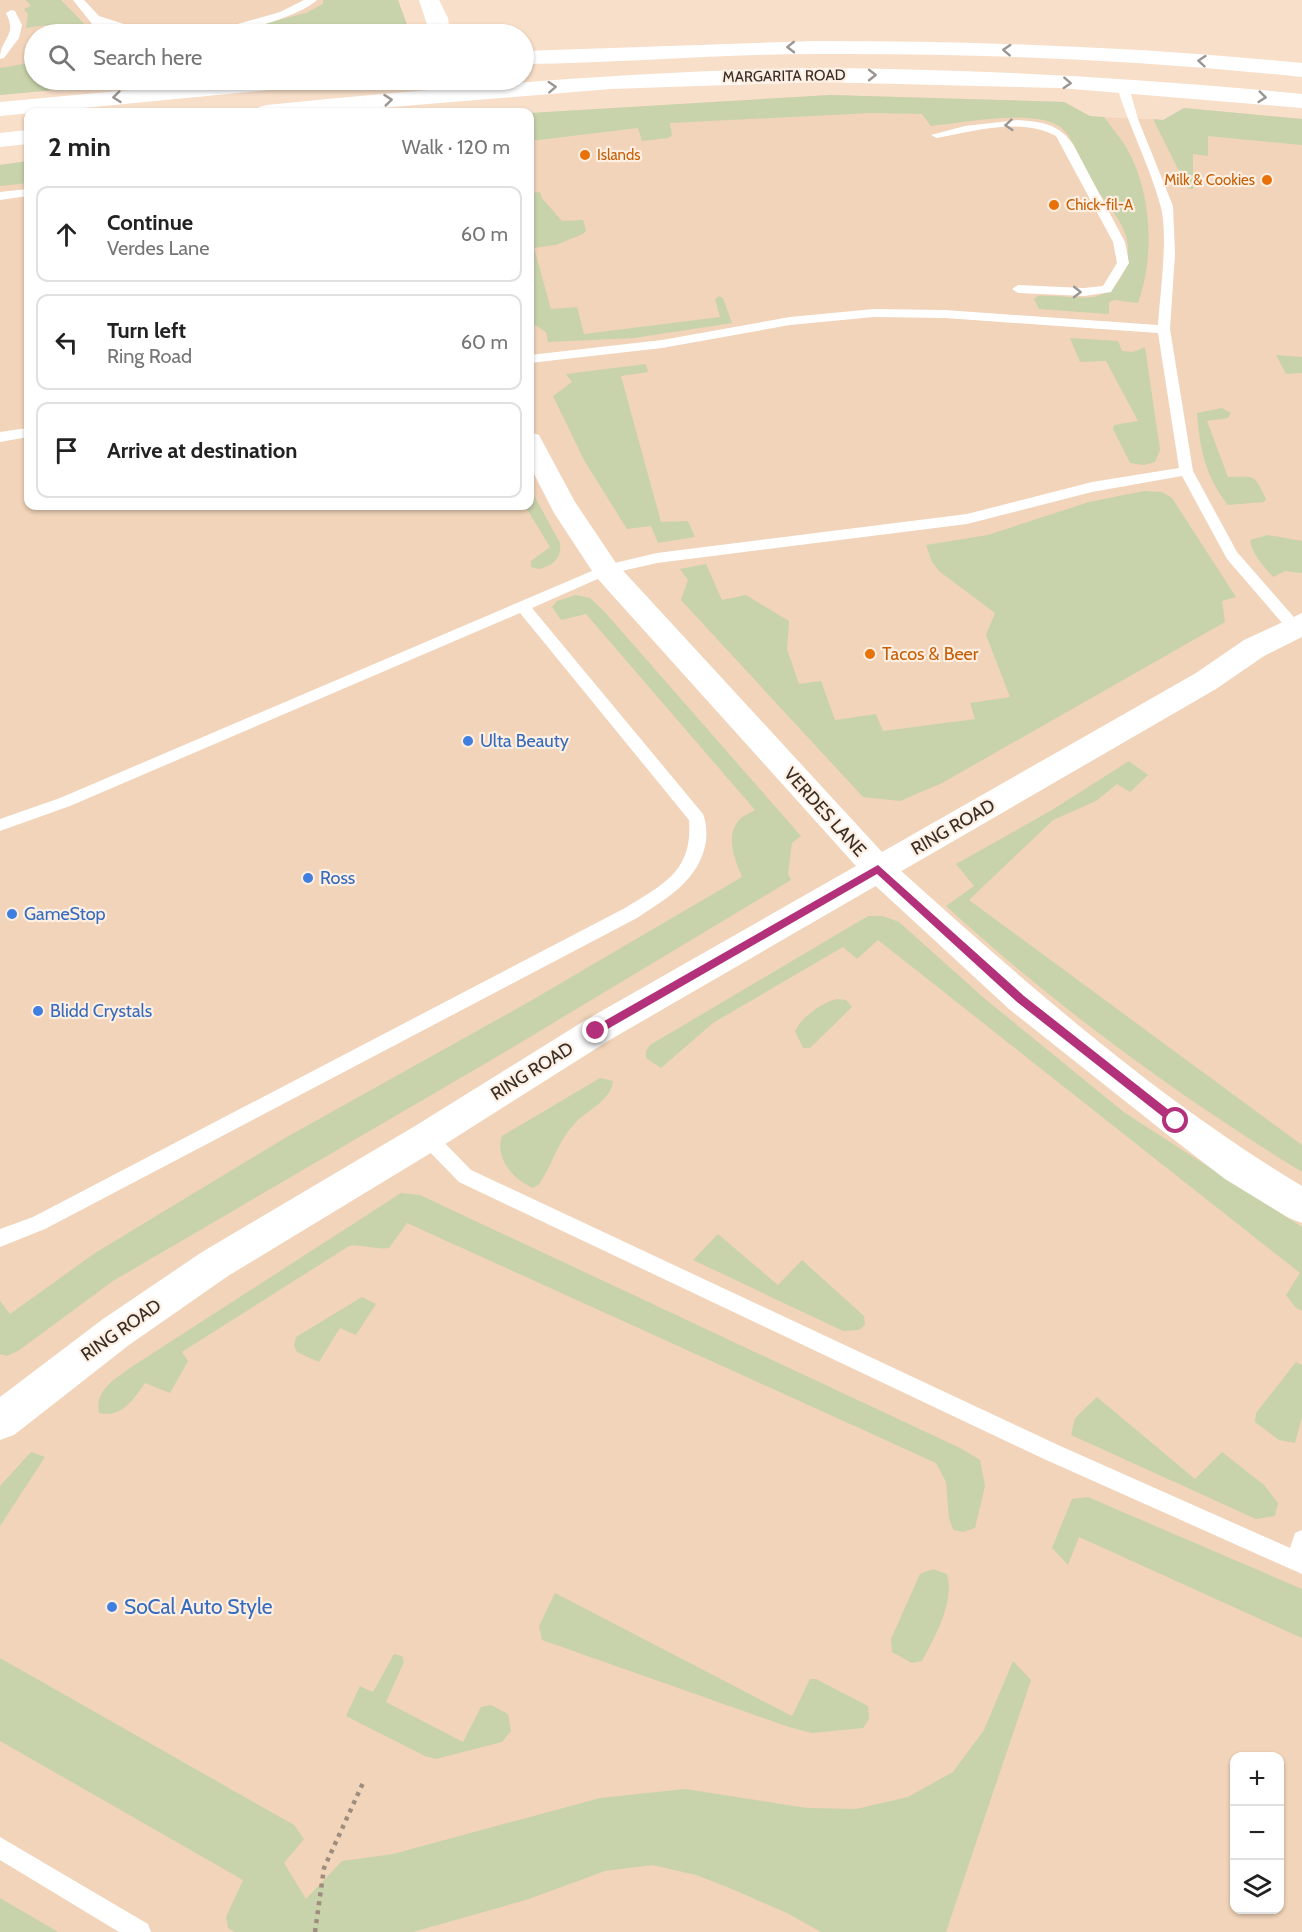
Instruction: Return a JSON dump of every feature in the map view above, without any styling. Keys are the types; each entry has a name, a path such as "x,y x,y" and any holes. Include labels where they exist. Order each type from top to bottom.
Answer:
{"main road":[{"path":"429,0 438,24"},
{"name":"MARGARITA ROAD","path":"534,58 729,48 953,47 1175,59 1302,70"},
{"name":"MARGARITA ROAD","path":"534,90 715,78 926,75 1302,101"},
{"path":"0,109 197,90"},
{"name":"MARGARITA ROAD","path":"310,108 529,90"},
{"path":"0,140 24,137"},
{"name":"VERDES LANE","path":"534,449 564,506 606,570 878,869 1021,999 1238,1167 1302,1206"},
{"name":"RING ROAD","path":"4,1411 215,1264 427,1137 596,1031 1206,681 1254,648 1298,626"}],"lane":[{"path":"78,0 98,24"},
{"path":"246,24 284,14 312,0"},
{"path":"0,56 14,38 17,25 11,13"},
{"path":"95,18 116,24"},
{"path":"1123,87 1131,119 1167,206 1169,254 1164,329 1186,471 1232,555 1298,626"},
{"path":"937,135 1021,124 1051,129 1061,135 1068,146 1119,242 1123,263 1107,289 1084,292 1018,290"},
{"path":"0,196 24,193"},
{"path":"534,359 694,339 790,321 874,313 945,314 1164,329"},
{"path":"0,437 24,434"},
{"path":"0,825 65,802 606,570 657,558 968,519 1092,487 1186,471"},
{"path":"0,1238 49,1218 620,919 672,886 689,869 697,855 701,838 697,818 522,606"},
{"path":"427,1137 465,1176 1051,1452 1299,1563 1302,1540"},
{"path":"0,1848 140,1932"}],"path":[{"path":"315,1932 324,1868 363,1783"}],"shaded area":[{"path":"0,0 398,0 407,24 24,24 24,90 54,90 0,95"},
{"path":"830,95 1064,102 1090,116 1098,117 1163,120 1184,108 1302,119 1302,1932 0,1932 0,165 24,162 24,510 534,510 534,113"}],"green space":[{"path":"26,0 61,0 84,24 27,24 28,14 24,9 31,6"},
{"path":"323,0 398,0 407,24 261,24 306,13 323,4"},
{"path":"24,64 24,90 54,90 0,95 0,68"},
{"path":"830,95 1064,102 1090,116 1104,117 1124,143 1135,164 1146,203 1149,245 1138,303 1114,300 1109,302 1109,314 1039,309 1034,299 1038,296 1093,297 1103,294 1118,282 1123,274 1128,255 1128,245 1123,228 1091,181 1074,144 1065,131 1047,121 1032,118 996,118 931,126 922,114 872,113 670,123 672,135 669,138 642,141 638,128 534,141 534,113"},
{"path":"1184,108 1302,119 1302,145 1208,136 1208,156 1193,154 1193,189 1188,189 1153,119 1163,120"},
{"path":"24,162 24,183 0,186 0,165"},
{"path":"540,192 542,198 562,221 583,220 586,231 556,245 534,248 534,193"},
{"path":"534,248 551,309 577,307 584,334 720,317 715,299 719,296 723,298 732,323 634,338 548,342 546,332 534,324"},
{"path":"1070,338 1118,341 1122,351 1133,352 1145,347 1160,450 1155,462 1144,465 1130,463 1113,429 1114,425 1138,421 1106,361 1080,362"},
{"path":"1276,355 1302,357 1302,373 1286,374"},
{"path":"646,364 648,372 621,376 661,522 688,521 695,537 658,543 651,526 627,529 585,462 553,396 572,382 566,374"},
{"path":"1222,408 1231,413 1228,418 1207,421 1228,477 1253,478 1266,499 1264,502 1228,505 1209,473 1202,450 1197,413"},
{"path":"1144,491 1162,492 1172,498 1236,597 1222,601 1225,622 942,783 900,801 863,797 681,600 688,580 680,569 706,564 722,600 746,595 789,621 787,649 799,684 821,681 835,720 876,714 883,731 975,719 970,703 1010,697 986,635 995,613 939,571 932,562 926,545 988,535 1089,502"},
{"path":"534,495 560,543 560,553 556,560 548,566 539,569 531,567 531,561 550,547 527,510 534,510"},
{"path":"1268,535 1302,541 1302,573 1285,571 1273,577 1256,556 1250,540"},
{"path":"576,595 590,598 603,610 801,836 792,843 788,874 791,880 510,1049 113,1281 18,1351 7,1356 0,1354 0,1301 10,1314 95,1253 285,1138 527,1003 742,877 733,848 733,834 740,819 755,810 586,614 561,620 552,607 557,601"},
{"path":"1129,761 1148,775 1130,792 1117,784 1096,801 1053,820 969,900 1302,1145 1302,1172 1209,1112 1118,1048 1030,979 946,906 974,886 956,864 1052,810"},
{"path":"868,916 883,916 899,922 985,999 1125,1113 1302,1227 1302,1311 1295,1307 1286,1295 1300,1273 878,940 857,959 843,947 713,1023 661,1068 646,1058 646,1051 650,1045"},
{"path":"837,999 846,1000 852,1007 810,1048 803,1048 795,1031 798,1026 813,1011"},
{"path":"600,1078 613,1081 609,1093 572,1127 539,1184 533,1188 519,1180 503,1160 500,1144 502,1136"},
{"path":"401,1193 420,1195 960,1448 980,1460 985,1486 975,1528 963,1532 953,1530 949,1518 946,1482 936,1463 407,1223 389,1248 349,1246 182,1352 188,1361 170,1393 145,1383 131,1401 120,1410 107,1414 99,1413 98,1405 103,1391 120,1375"},
{"path":"718,1234 778,1285 802,1260 864,1316 865,1325 859,1330 843,1331 693,1260"},
{"path":"362,1297 376,1304 356,1335 340,1328 319,1362 297,1352 294,1346 296,1337"},
{"path":"1296,1362 1302,1365 1302,1417 1295,1443 1279,1440 1255,1422 1256,1413"},
{"path":"1097,1397 1195,1479 1222,1452 1264,1485 1278,1503 1275,1516 1256,1519 1071,1435 1075,1418"},
{"path":"31,1452 45,1457 0,1526 0,1486"},
{"path":"1088,1497 1302,1589 1302,1638 1079,1537 1068,1565 1052,1548 1072,1499"},
{"path":"933,1569 947,1574 949,1585 946,1607 938,1630 922,1661 912,1663 892,1652 891,1639 920,1574"},
{"path":"555,1593 792,1716 810,1679 816,1679 868,1706 869,1719 863,1728 812,1733 789,1727 542,1640 539,1626"},
{"path":"394,1654 402,1656 404,1662 386,1702 463,1742 481,1707 491,1705 508,1714 511,1731 502,1742 436,1759 425,1756 346,1716 360,1686 373,1692"},
{"path":"0,1658 294,1825 304,1839 284,1863 306,1899 342,1861 393,1854 600,1798 685,1789 807,1808 856,1809 908,1797 953,1772 984,1730 1013,1661 1031,1680 946,1932 821,1932 787,1913 727,1887 696,1875 652,1865 605,1871 526,1900 413,1932 235,1932 228,1928 226,1917 243,1880 0,1741"},
{"path":"0,1898 58,1932 0,1932"}],"place":[{"name":"Islands","path":"585,155"},
{"name":"Milk & Cookies","path":"1267,180"},
{"name":"Chick-fil-A","path":"1054,205"},
{"name":"Tacos & Beer","path":"870,654"},
{"name":"Ulta Beauty","path":"468,741"},
{"name":"Ross","path":"308,878"},
{"name":"GameStop","path":"12,914"},
{"name":"Blidd Crystals","path":"38,1011"},
{"name":"SoCal Auto Style","path":"112,1607"}],"route":[{"path":"596,1031 878,869 919,905 965,951 1021,999 1176,1121"}]}
